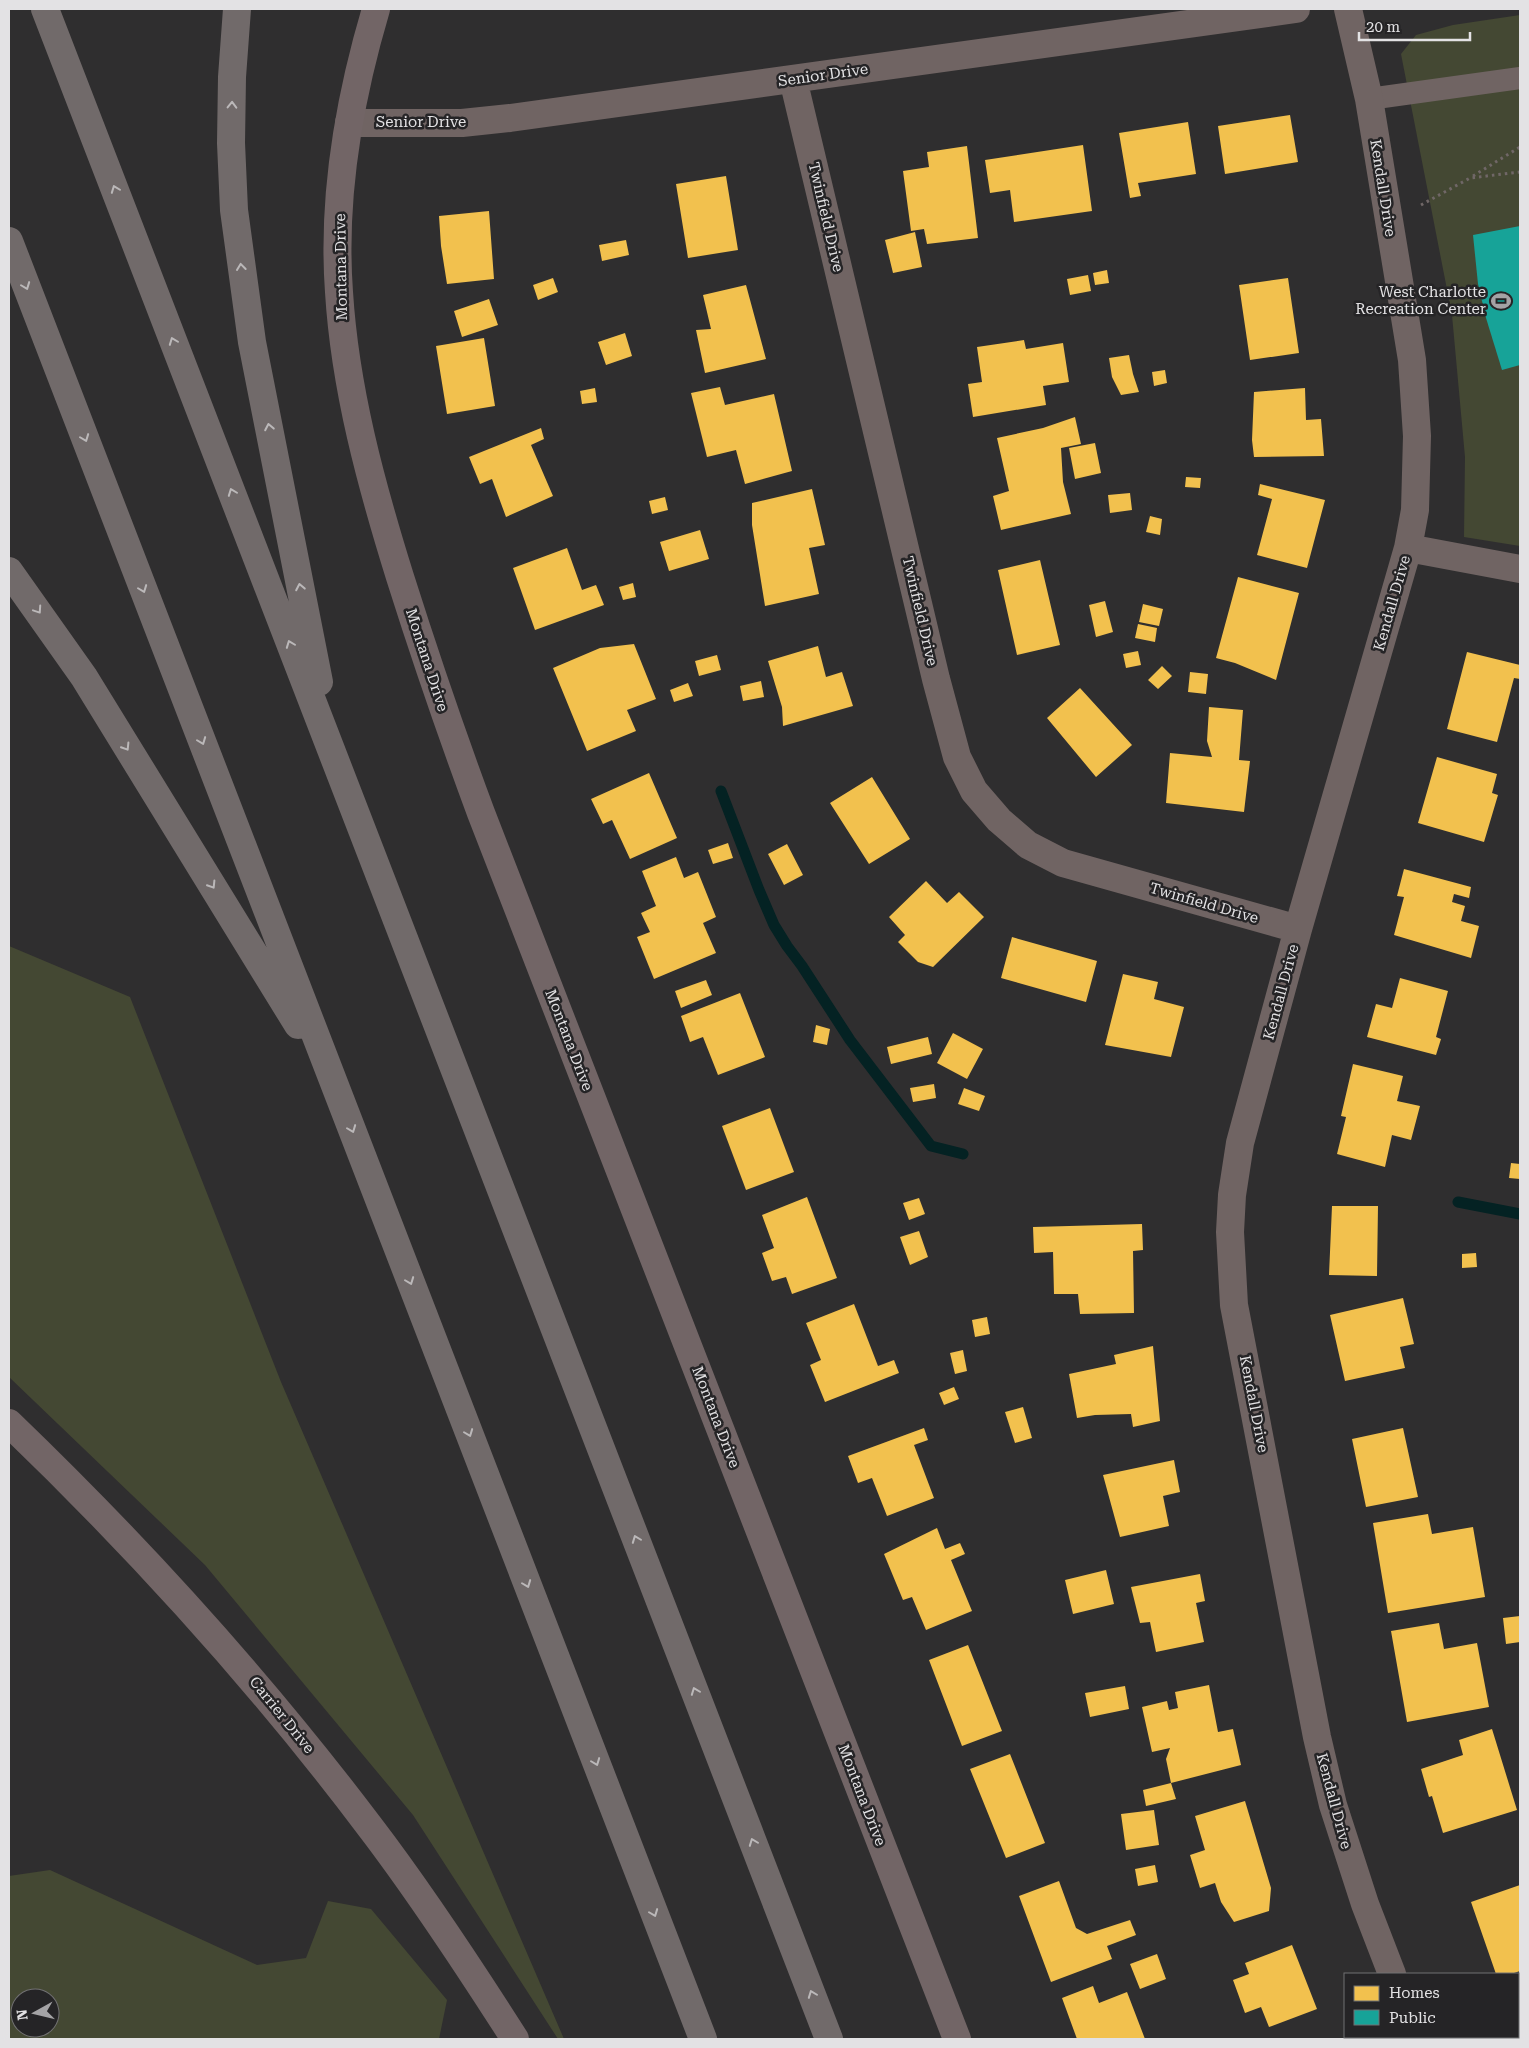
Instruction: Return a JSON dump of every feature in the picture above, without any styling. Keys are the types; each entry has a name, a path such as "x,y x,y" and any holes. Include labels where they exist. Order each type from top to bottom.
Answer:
{"highway":[{"path":"45,9 829,2039"},
{"path":"237,9 232,77 231,143 234,210 242,279 252,342 333,755"},
{"path":"9,241 703,2039"},
{"path":"9,571 84,677 334,1084"}],"street":[{"name":"Montana Drive","path":"376,9 360,62 348,123 341,176 338,236 339,291 352,394 383,523 447,719 484,822 957,2039"},
{"name":"Senior Drive","path":"348,123 462,123 1296,9"},
{"name":"Kendall Drive","path":"1348,9 1369,99 1412,360 1417,436 1415,510 1408,548 1298,929 1240,1143 1230,1222 1234,1305 1333,1805 1365,1904 1392,1973"},
{"name":"Twinfield Drive","path":"793,79 936,679 957,757 974,791 1000,820 1028,845 1063,863 1298,929"},
{"path":"1408,548 1520,569"},
{"name":"Carrier Drive","path":"9,1423 91,1503 165,1580 244,1669 298,1734 425,1901 515,2039"}],"lane":[{"path":"1369,99 1520,78"}],"path":[{"path":"1418,206 1470,178 1520,147"},
{"path":"1470,178 1520,172"}],"green space":[{"path":"1520,15 1520,546 1464,537 1465,457 1452,315 1401,54 1416,35 1453,25"},
{"path":"9,946 130,997 281,1382 564,2039 558,2039 413,1815 205,1565 9,1377"},
{"path":"50,1870 257,1965 306,1958 328,1901 371,1909 447,2000 439,2039 9,2039 9,1876"}],"building: Homes":[{"path":"1290,115 1298,162 1225,174 1218,126"},
{"path":"1188,122 1196,174 1138,183 1141,196 1130,198 1119,133"},
{"path":"1083,145 1092,211 1014,222 1010,190 990,193 985,160"},
{"path":"967,146 978,238 927,244 924,229 911,231 903,171 929,167 927,152"},
{"path":"726,176 738,250 688,258 676,184"},
{"path":"489,211 494,279 447,284 441,246 439,216"},
{"path":"915,232 922,267 893,273 885,240"},
{"path":"626,240 629,255 602,261 599,245"},
{"path":"1107,270 1109,283 1095,285 1093,273"},
{"path":"1088,275 1091,291 1070,295 1067,279"},
{"path":"553,278 558,292 538,300 533,285"},
{"path":"1288,278 1299,353 1250,360 1239,285"},
{"path":"746,285 766,359 705,373 696,330 711,329 703,295"},
{"path":"489,299 498,325 462,337 454,311"},
{"path":"625,333 632,356 606,365 598,342"},
{"path":"484,338 495,406 447,414 436,346"},
{"path":"1024,340 1026,349 1063,343 1069,382 1043,386 1046,405 973,417 968,384 982,382 977,347"},
{"path":"1129,355 1139,392 1121,395 1112,377 1109,358"},
{"path":"1165,370 1167,383 1154,386 1152,372"},
{"path":"720,387 725,405 774,394 792,471 745,484 736,450 707,457 691,393"},
{"path":"595,388 597,402 582,404 580,391"},
{"path":"1305,388 1306,420 1321,419 1324,456 1254,457 1252,440 1254,392"},
{"path":"1075,417 1081,444 1061,448 1063,482 1071,514 1001,530 993,496 1009,491 997,438 1043,428"},
{"path":"541,428 544,439 531,445 553,496 506,517 492,479 480,484 469,457"},
{"path":"1095,443 1101,473 1075,479 1069,448"},
{"path":"1186,477 1201,478 1200,488 1185,487"},
{"path":"1260,484 1325,500 1307,568 1257,555 1272,499 1258,495"},
{"path":"812,489 825,545 809,548 819,594 765,606 752,525 752,503"},
{"path":"1130,493 1132,510 1110,513 1108,495"},
{"path":"665,497 668,510 652,514 649,501"},
{"path":"1150,516 1162,519 1160,535 1146,532"},
{"path":"700,530 709,559 669,571 660,542"},
{"path":"567,548 582,590 596,585 604,605 535,630 513,568"},
{"path":"1040,560 1060,645 1017,655 998,570"},
{"path":"1238,577 1299,593 1276,680 1235,663 1216,658"},
{"path":"633,583 636,597 623,600 619,587"},
{"path":"1105,601 1113,632 1096,637 1089,605"},
{"path":"1143,604 1163,609 1159,626 1139,622"},
{"path":"1138,624 1157,628 1155,642 1135,638"},
{"path":"634,644 656,699 627,710 636,731 587,751 553,668 600,648"},
{"path":"818,646 826,677 842,672 853,706 783,726 782,707 768,661"},
{"path":"1138,651 1141,665 1126,668 1123,654"},
{"path":"1467,652 1520,665 1520,679 1514,678 1497,742 1447,729"},
{"path":"717,655 721,670 699,676 695,661"},
{"path":"1162,666 1172,676 1158,689 1148,680"},
{"path":"1190,672 1208,674 1206,694 1188,692"},
{"path":"761,681 764,697 743,701 740,686"},
{"path":"688,683 693,696 674,702 670,690"},
{"path":"1080,688 1132,745 1096,777 1047,718"},
{"path":"1209,707 1243,710 1239,760 1250,761 1244,812 1166,803 1170,753 1212,757 1207,741"},
{"path":"1437,757 1497,774 1492,793 1498,795 1484,842 1418,823"},
{"path":"649,773 677,838 630,859 612,820 603,824 591,799"},
{"path":"872,777 910,839 869,864 830,803"},
{"path":"728,843 733,858 713,864 708,850"},
{"path":"787,844 803,875 784,885 768,854"},
{"path":"676,857 684,878 698,872 716,917 703,923 716,953 654,979 637,937 650,932 641,913 656,906 642,871"},
{"path":"1404,869 1471,887 1469,898 1454,894 1452,902 1465,906 1461,921 1479,926 1471,958 1394,935 1404,897 1397,896"},
{"path":"926,881 947,903 959,892 984,917 933,967 918,962 898,942 905,935 889,917"},
{"path":"1012,937 1097,961 1086,1002 1001,978"},
{"path":"1123,974 1158,982 1154,999 1184,1007 1171,1057 1105,1045"},
{"path":"1400,978 1448,991 1436,1037 1441,1039 1436,1055 1367,1037 1376,1004 1392,1008"},
{"path":"706,980 712,995 681,1008 675,991"},
{"path":"740,993 765,1057 718,1075 703,1037 690,1042 681,1016"},
{"path":"816,1025 830,1029 827,1045 813,1042"},
{"path":"953,1033 983,1049 967,1079 937,1063"},
{"path":"928,1037 932,1054 891,1064 887,1047"},
{"path":"1353,1064 1403,1076 1397,1101 1420,1106 1411,1140 1392,1135 1385,1167 1337,1154 1346,1117 1341,1116"},
{"path":"934,1084 936,1098 913,1102 910,1088"},
{"path":"964,1088 985,1096 979,1111 958,1104"},
{"path":"770,1108 794,1172 746,1190 722,1126"},
{"path":"1511,1163 1520,1164 1520,1179 1509,1178"},
{"path":"807,1197 837,1278 792,1294 786,1277 772,1281 762,1253 774,1248 762,1215"},
{"path":"919,1198 925,1214 909,1220 903,1203"},
{"path":"1332,1206 1378,1206 1377,1276 1329,1275"},
{"path":"1142,1224 1143,1250 1133,1251 1134,1313 1080,1314 1078,1294 1054,1294 1053,1252 1034,1253 1033,1227"},
{"path":"919,1231 928,1257 910,1265 900,1237"},
{"path":"1476,1253 1477,1267 1462,1268 1462,1254"},
{"path":"1403,1298 1414,1344 1400,1347 1405,1368 1345,1381 1330,1315"},
{"path":"854,1304 878,1366 894,1360 899,1373 825,1402 810,1365 821,1360 806,1323"},
{"path":"987,1317 990,1334 975,1337 972,1320"},
{"path":"1153,1346 1160,1421 1133,1427 1131,1414 1095,1415 1077,1418 1069,1374 1116,1364 1114,1355"},
{"path":"963,1350 967,1371 955,1374 950,1353"},
{"path":"954,1387 959,1399 944,1405 939,1393"},
{"path":"1023,1407 1032,1438 1015,1443 1005,1412"},
{"path":"924,1428 928,1440 914,1445 934,1498 887,1516 872,1478 858,1483 848,1456"},
{"path":"1403,1428 1418,1497 1366,1507 1352,1439"},
{"path":"1174,1460 1180,1492 1163,1496 1169,1526 1120,1537 1103,1475"},
{"path":"1428,1514 1432,1534 1473,1527 1485,1597 1388,1613 1373,1523"},
{"path":"937,1528 945,1549 960,1543 965,1554 951,1560 972,1611 926,1630 912,1597 903,1600 884,1554"},
{"path":"1106,1570 1114,1604 1073,1614 1065,1580"},
{"path":"1200,1574 1205,1601 1196,1603 1204,1642 1156,1652 1150,1622 1140,1623 1131,1587"},
{"path":"1520,1616 1520,1642 1506,1644 1503,1618"},
{"path":"1439,1623 1444,1649 1477,1643 1489,1707 1407,1722 1391,1631"},
{"path":"968,1645 1002,1731 962,1746 929,1660"},
{"path":"1209,1685 1218,1732 1233,1729 1241,1765 1171,1783 1166,1759 1170,1748 1152,1752 1142,1707 1167,1701 1169,1710 1178,1708 1175,1692"},
{"path":"1125,1686 1129,1709 1090,1717 1085,1693"},
{"path":"1492,1729 1517,1810 1443,1833 1432,1796 1429,1797 1421,1769 1463,1755 1459,1740"},
{"path":"1010,1754 1045,1843 1006,1858 970,1769"},
{"path":"1171,1783 1176,1799 1146,1806 1143,1790"},
{"path":"1245,1801 1271,1888 1269,1911 1234,1922 1221,1902 1215,1883 1200,1888 1190,1855 1205,1850 1195,1816"},
{"path":"1154,1810 1159,1845 1126,1850 1121,1814"},
{"path":"1155,1865 1158,1882 1138,1886 1135,1869"},
{"path":"1059,1881 1076,1928 1087,1934 1130,1920 1136,1935 1107,1946 1112,1959 1051,1982 1019,1896"},
{"path":"1520,1885 1520,1971 1514,1973 1496,1973 1471,1902"},
{"path":"1292,1945 1317,2009 1269,2027 1261,2007 1245,2013 1233,1980 1249,1974 1245,1963"},
{"path":"1157,1954 1166,1979 1140,1989 1130,1964"},
{"path":"1093,1986 1099,2003 1127,1992 1145,2039 1077,2039 1062,1998"}],"building: Public":[{"name":"West Charlotte Recreation Center","path":"1520,226 1520,365 1502,370 1478,284 1473,235"}],"waterway":[{"path":"721,791 759,890 774,925 787,946 850,1040 931,1146 963,1154"},
{"path":"1458,1202 1520,1214"}],"place":[{"name":"West Charlotte Recreation Center","path":"1501,301"}]}
